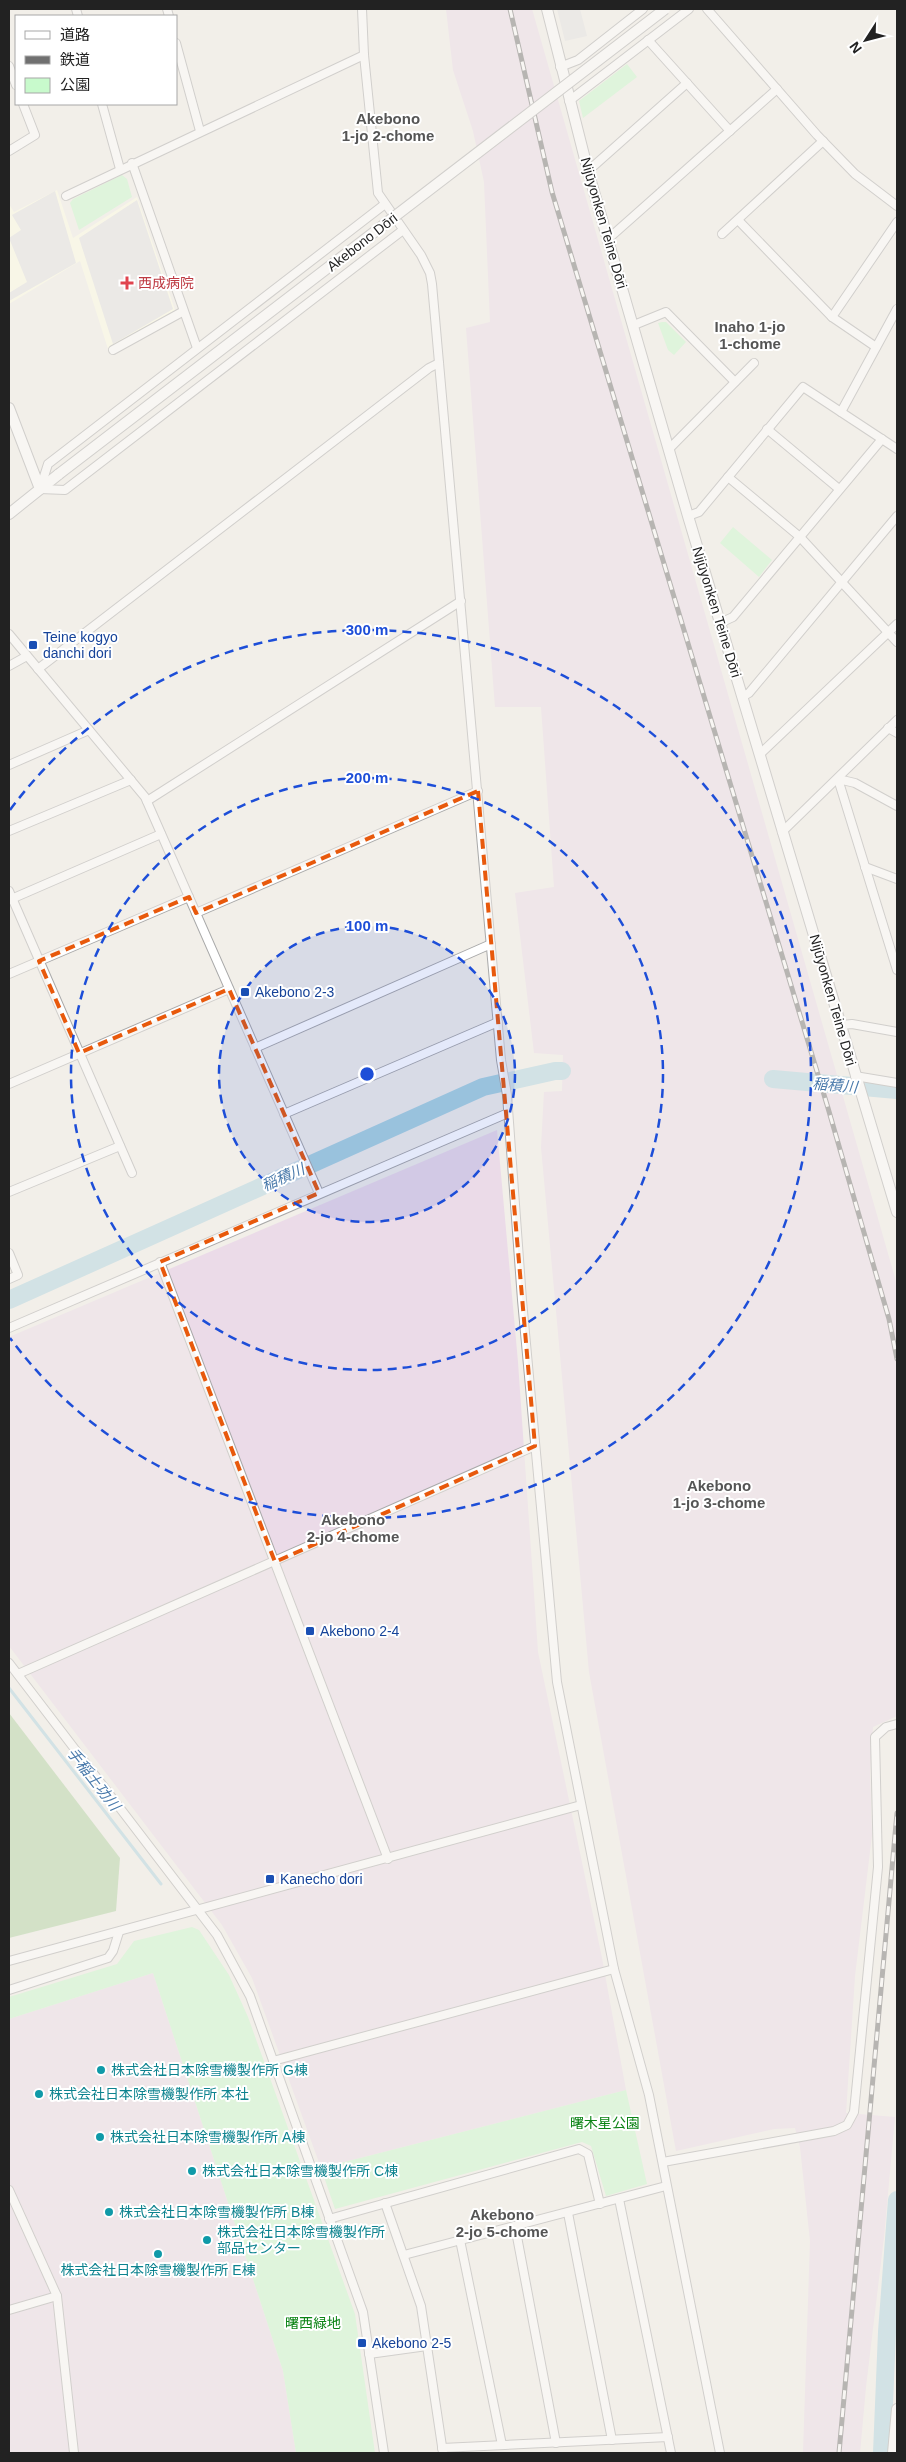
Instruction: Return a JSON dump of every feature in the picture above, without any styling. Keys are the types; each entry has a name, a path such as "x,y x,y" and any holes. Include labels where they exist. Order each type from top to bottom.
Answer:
{"street":[{"path":"362,9 364,55 378,193 402,230 422,255 430,273 501,1060 507,1095 534,1446 557,1682 614,1970 649,2095 720,2453"},
{"name":"Nijūyonken Teine Dōri","path":"547,9 560,67 588,171 688,516 897,1212"},
{"path":"560,67 578,60 643,9"},
{"name":"Akebono Dōri","path":"9,514 666,9"},
{"path":"569,101 689,9"},
{"path":"707,9 822,141 855,174 897,206"},
{"path":"648,40 730,131"},
{"path":"178,51 200,131"},
{"path":"66,196 120,168 364,55"},
{"path":"9,66 15,82"},
{"path":"588,171 687,83"},
{"path":"608,239 777,89"},
{"path":"9,151 35,135 23,105"},
{"path":"102,105 120,168"},
{"path":"722,234 822,141"},
{"path":"132,163 182,312 197,348"},
{"path":"40,489 48,464 385,204"},
{"path":"738,220 832,316 876,347"},
{"path":"832,316 897,222"},
{"path":"40,489 64,490 402,230"},
{"path":"841,412 897,309"},
{"path":"113,350 182,312"},
{"path":"634,325 666,312 735,382"},
{"path":"38,669 421,374 439,363"},
{"path":"669,449 754,363"},
{"path":"688,516 699,512 803,387 897,449"},
{"path":"9,408 40,489"},
{"path":"767,429 839,489"},
{"path":"720,623 733,616 882,439"},
{"path":"728,477 800,537 897,642"},
{"path":"742,697 749,693 897,516"},
{"path":"147,801 460,601"},
{"path":"760,754 897,624"},
{"path":"9,634 147,801 318,1193"},
{"path":"9,666 27,656"},
{"path":"782,832 897,720"},
{"path":"888,728 897,733"},
{"path":"9,766 89,730"},
{"path":"838,779 855,783 897,806"},
{"path":"838,779 897,970"},
{"path":"9,831 131,780"},
{"path":"196,913 478,790"},
{"path":"132,1173 10,897 161,834"},
{"path":"865,867 897,879"},
{"path":"9,974 189,897"},
{"path":"255,1048 491,944"},
{"path":"9,1084 229,989"},
{"path":"284,1114 498,1022"},
{"path":"842,1025 852,1024 897,1032"},
{"path":"856,1079 897,1083"},
{"path":"9,1328 318,1193 508,1113"},
{"path":"9,1192 120,1146"},
{"path":"9,1253 18,1275 9,1279"},
{"path":"160,1262 388,1859"},
{"path":"18,1674 534,1446"},
{"path":"9,1663 217,1935 243,1982 363,2312 384,2453"},
{"path":"663,2162 834,2131 846,2125 854,2112 878,1867 876,1736 886,1727 897,1724"},
{"path":"9,1961 199,1911 581,1805"},
{"path":"9,1990 108,1958 114,1951 119,1932"},
{"path":"273,2061 614,1970"},
{"path":"329,2219 579,2149 588,2154 600,2204"},
{"path":"404,2255 666,2186"},
{"path":"9,2190 57,2296 74,2453"},
{"path":"620,2199 671,2453"},
{"path":"385,2203 420,2306 443,2451 502,2445 668,2437"},
{"path":"568,2213 612,2440"},
{"path":"515,2226 556,2443"},
{"path":"460,2240 502,2445"},
{"path":"9,2310 57,2296"},
{"path":"369,2354 427,2346"},
{"path":"893,2453 897,2409"}],"highlighted area":[{"path":"478,791 535,1446 275,1562 160,1262 319,1193 229,989 79,1053 39,961 189,897 196,913"}],"shaded area":[{"path":"446,9 532,9 897,1285 897,1716 873,1727 870,1773 872,1835 855,1976 846,2113 895,2117 860,2453 803,2453 810,2241 800,2147 795,2128 774,2129 676,2151 589,1672 541,1147 544,1092 562,1091 563,1055 534,1053 515,893 554,887 541,707 495,707 466,328 490,322 484,182 473,131 453,70"},
{"path":"557,9 580,9 587,36 565,41"},
{"name":"西成病院","path":"57,190 73,238 137,197 175,310 108,349 80,261 9,304 9,204 14,212"},
{"path":"55,191 76,263 9,301 9,293 27,282 9,238 21,230 12,215"},
{"path":"137,200 173,309 113,344 79,238"},
{"path":"497,1130 518,1362 538,1652 602,1958 626,2090 321,2168 252,1978 222,1925 9,1646 9,1337"},
{"path":"153,1973 283,2371 296,2453 9,2453 9,2019"}],"green space":[{"path":"627,64 637,77 583,118 579,101"},
{"path":"122,175 127,179 132,197 79,230 70,203 73,199"},
{"path":"666,322 686,342 674,355 668,350 658,323"},
{"path":"733,527 772,560 759,577 720,543"},
{"path":"9,1713 120,1858 116,1911 9,1938"},
{"name":"曙西緑地","path":"192,1927 199,1930 229,1975 248,2017 355,2314 375,2453 296,2453 283,2371 153,1973 9,2019 9,1997 117,1964 134,1941"},
{"name":"曙木星公園","path":"626,2090 647,2184 606,2196 591,2146 582,2142 335,2209 321,2168"}],"waterway":[{"name":"稲積川","path":"9,1300 483,1087 562,1071"},
{"name":"稲積川","path":"773,1079 897,1090"},
{"name":"手稲土功川","path":"9,1688 161,1884"},
{"path":"882,2453 887,2332 897,2200"},
{"path":"886,2356 892,2356"}],"railway":[{"path":"510,9 552,192 828,1108 889,1319 897,1359"},
{"path":"839,2453 897,1813"}],"place":[{"name":"西成病院","path":"127,283"},
{"name":"Teine kogyo danchi dori","path":"33,645"},
{"name":"Akebono 2-3","path":"245,992"},
{"name":"Akebono 2-4","path":"310,1631"},
{"name":"Kanecho dori","path":"270,1879"},
{"name":"株式会社日本除雪機製作所 G棟","path":"101,2070"},
{"name":"株式会社日本除雪機製作所 本社","path":"39,2094"},
{"name":"株式会社日本除雪機製作所 A棟","path":"100,2137"},
{"name":"株式会社日本除雪機製作所 C棟","path":"192,2171"},
{"name":"株式会社日本除雪機製作所 B棟","path":"109,2212"},
{"name":"株式会社日本除雪機製作所 部品センター","path":"207,2240"},
{"name":"株式会社日本除雪機製作所 E棟","path":"158,2254"},
{"name":"Akebono 2-5","path":"362,2343"}],"district":[{"name":"Akebono 1-jo 2-chome","path":"388,126"},
{"name":"Inaho 1-jo 1-chome","path":"750,334"},
{"name":"Akebono 1-jo 3-chome","path":"719,1494"},
{"name":"Akebono 2-jo 4-chome","path":"353,1528"},
{"name":"Akebono 2-jo 5-chome","path":"502,2222"}]}
